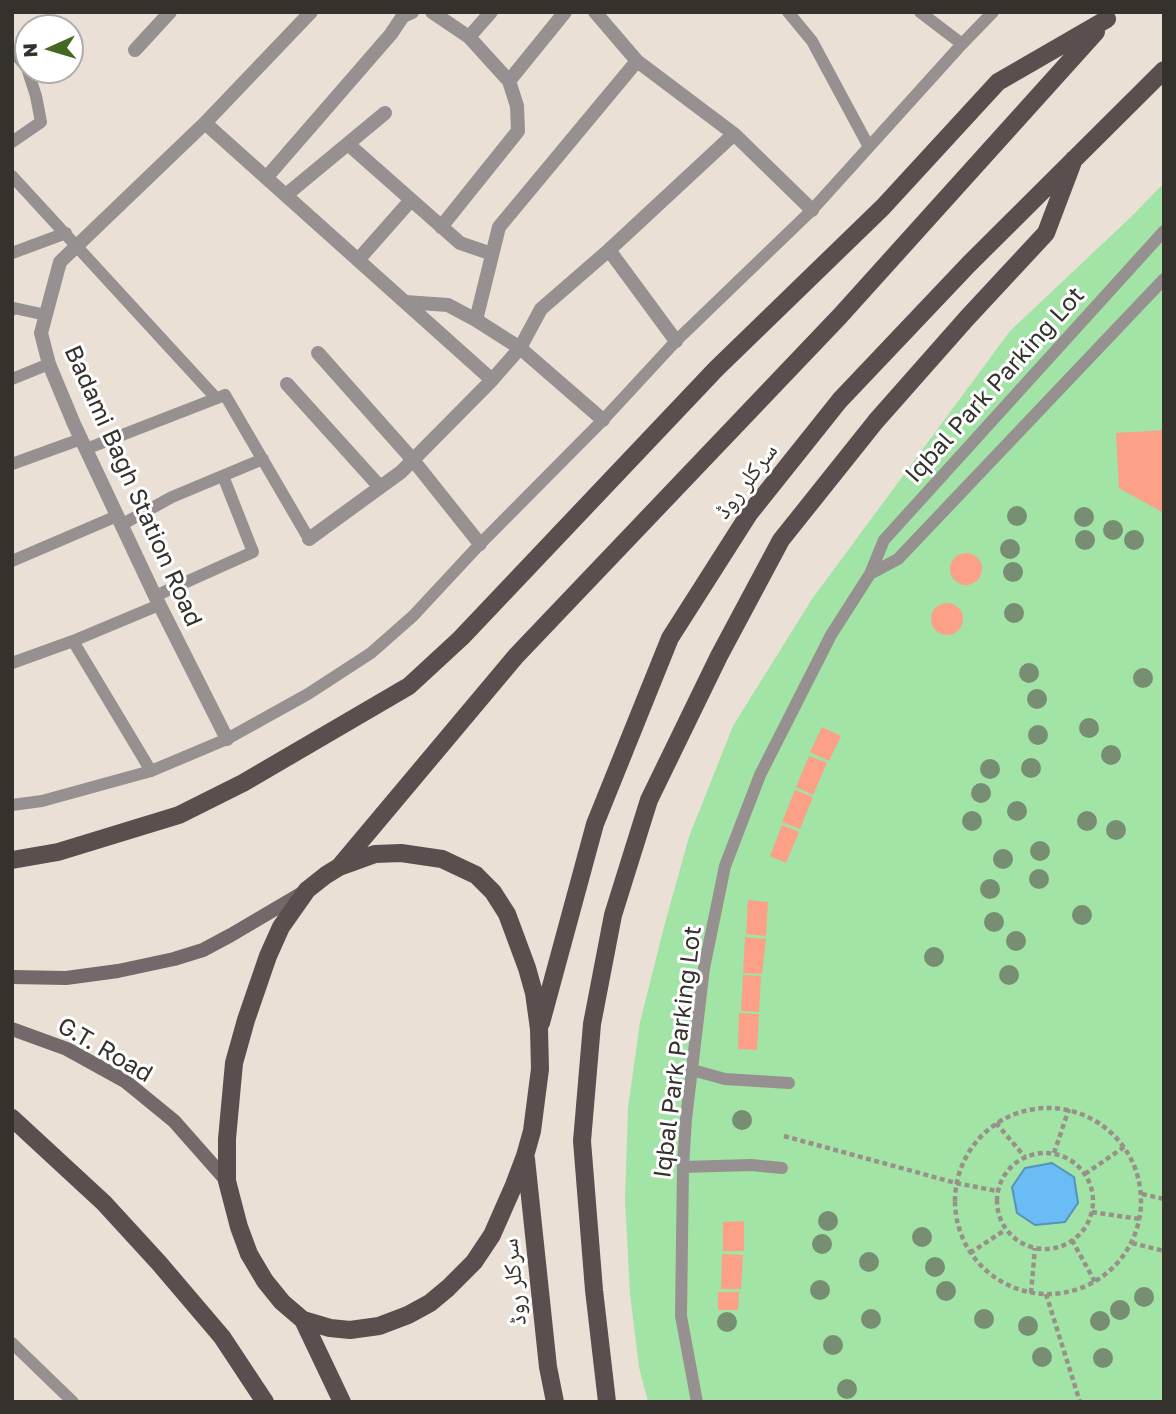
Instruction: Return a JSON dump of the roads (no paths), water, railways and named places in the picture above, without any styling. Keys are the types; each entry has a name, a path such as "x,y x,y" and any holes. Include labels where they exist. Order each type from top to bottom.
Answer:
{"main road":[{"path":"12,860 58,852 179,815 243,783 409,686 461,638 716,369 883,207 998,82 1111,16"},
{"name":"سرکلر روڈ","path":"339,867 516,656 839,316 1111,16"},
{"name":"سرکلر روڈ","path":"539,1029 595,824 670,638 748,514 840,400 969,264 1164,70"},
{"path":"607,1402 594,1290 582,1141 592,1024 613,915 649,800 713,668 781,540 876,421 1046,233 1074,159"},
{"path":"12,977 66,978 118,971 203,950 307,890 326,874 375,854 401,853 442,859 476,875 493,892 507,914 531,980 539,1029 540,1069 532,1131 525,1156 492,1235 474,1262 448,1288 430,1303 408,1315 379,1326 350,1330 330,1328 303,1320"},
{"path":"307,890 282,927 268,956 234,1063 227,1139 227,1181 249,1254 282,1302 303,1320 342,1402"},
{"name":"G.T. Road","path":"12,1029 67,1049 125,1081 174,1121 227,1181"},
{"path":"12,1118 104,1203 159,1263 222,1337 265,1402"},
{"name":"سرکلر روڈ","path":"525,1156 548,1367 555,1402"}],"street":[{"path":"135,50 170,12"},
{"name":"Badami Bagh Station Road","path":"227,739 157,601 84,444 49,363 41,333 60,262 205,123 311,12"},
{"path":"266,178 391,34 403,16 412,12"},
{"path":"432,12 469,37 509,81 517,106 518,131 441,227"},
{"path":"469,37 491,12"},
{"path":"509,81 565,12"},
{"path":"595,12 637,61 734,134 812,211"},
{"path":"476,320 499,227 637,61"},
{"path":"286,195 385,113"},
{"path":"205,123 492,380"},
{"path":"309,539 401,472 520,348 541,309 734,134"},
{"path":"348,144 460,243 492,254"},
{"path":"358,260 411,200"},
{"path":"609,250 676,341"},
{"path":"405,302 448,305 476,320 520,348 603,419"},
{"path":"318,354 413,460 480,544"},
{"path":"286,384 380,487"}],"lane":[{"path":"788,12 812,41 869,147"},
{"path":"920,12 962,44"},
{"path":"12,805 42,801 151,771 227,739 308,694 371,653 414,616 676,341 812,211 993,12"},
{"path":"12,50 27,68 41,122 12,142"},
{"path":"12,176 216,398"},
{"name":"Iqbal Park Parking Lot","path":"697,1402 681,1315 686,1119 704,968 725,866 760,775 831,635 870,574 884,540 1164,231"},
{"path":"12,253 66,233"},
{"name":"Iqbal Park Parking Lot","path":"870,574 898,559 1164,279"},
{"path":"12,310 46,315"},
{"path":"12,379 49,363"},
{"path":"12,464 84,444 225,395 309,539"},
{"path":"12,561 119,520 263,459"},
{"path":"12,663 74,641 253,552 223,476"},
{"path":"74,641 151,771"},
{"path":"692,1070 725,1079 789,1083"},
{"path":"683,1167 742,1165 782,1168"},
{"path":"12,1343 73,1402"}],"water":[{"path":"1052,1163 1074,1177 1078,1203 1065,1222 1035,1225 1017,1213 1012,1187 1025,1168"}]}
